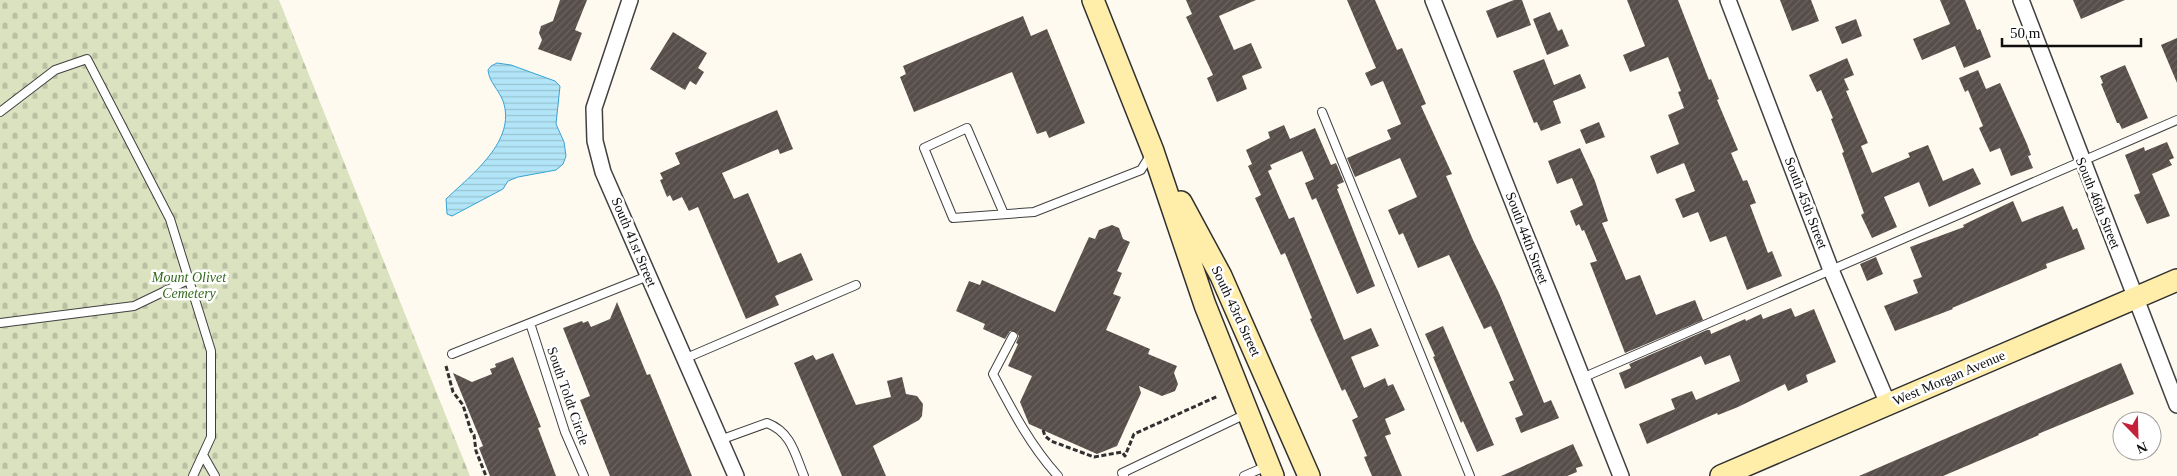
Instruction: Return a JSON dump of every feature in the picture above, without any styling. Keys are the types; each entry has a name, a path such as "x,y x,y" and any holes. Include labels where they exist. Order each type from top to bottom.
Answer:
{"main road":[{"name":"South 43rd Street","path":"1092,0 1154,151 1198,286 1271,471"},
{"name":"South 43rd Street","path":"1154,151 1221,276 1309,476"},
{"name":"West Morgan Avenue","path":"1721,476 2177,280"}],"street":[{"name":"South 41st Street","path":"630,0 594,108 596,141 603,172 736,476"},
{"name":"South 44th Street","path":"1433,0 1621,476"},
{"name":"South 45th Street","path":"1728,0 1831,270 1888,404"},
{"name":"South 46th Street","path":"2020,0 2177,405"}],"lane":[{"path":"0,112 55,70 87,59 170,219 211,351 211,438 193,476"},
{"path":"1322,112 1470,476"},
{"path":"1582,378 2177,120"},
{"path":"1004,214 967,128 924,148 953,218 1034,212 1141,170 1154,151"},
{"path":"452,354 648,276"},
{"path":"0,323 134,306 188,280"},
{"path":"684,359 856,285"},
{"name":"South Toldt Circle","path":"530,323 565,432 584,476"},
{"path":"1013,336 993,374 1024,432 1058,476"},
{"path":"1114,476 1123,474 1248,414"},
{"path":"720,440 767,423 780,428 791,444 804,476"},
{"path":"203,455 215,476"},
{"path":"1244,476 1271,471"}],"path":[{"path":"452,354 444,361 453,392 463,406 474,435 476,451 486,476"},
{"path":"1043,430 1045,436 1052,441 1094,457 1122,452 1125,456 1134,434 1218,396"}],"green space":[{"name":"Mount Olivet Cemetery","path":"0,0 279,0 470,476 0,476"}],"water":[{"path":"497,63 511,65 555,81 560,86 556,124 564,142 566,156 563,164 556,170 518,177 508,181 503,189 452,216 447,214 446,199 479,168 498,143 504,130 506,116 503,101 490,78 488,70"}],"building":[{"path":"560,0 587,0 575,30 582,33 571,61 538,49 542,40 539,33 541,26 553,21"},
{"path":"1186,0 1256,0 1219,16 1234,50 1251,43 1262,68 1242,76 1247,89 1217,102 1207,78 1213,75 1186,17 1192,14"},
{"path":"1347,0 1375,0 1397,50 1402,48 1426,104 1421,106 1452,174 1446,176 1473,240 1499,293 1544,403 1551,400 1559,418 1521,433 1515,418 1523,415 1509,382 1514,380 1491,326 1484,329 1449,255 1418,268 1403,233 1399,235 1388,210 1417,197 1400,158 1355,177 1347,158 1391,139 1387,130 1401,124 1383,81 1371,86 1365,73 1376,68"},
{"path":"1514,0 1522,0 1531,25 1497,38 1486,11"},
{"path":"1627,0 1678,0 1738,150 1731,153 1743,181 1747,180 1756,203 1750,205 1768,253 1772,251 1782,276 1747,290 1726,236 1710,242 1698,212 1683,218 1675,199 1695,191 1684,163 1657,174 1650,156 1679,144 1668,115 1684,108 1678,92 1681,91 1668,57 1630,72 1623,55 1645,46"},
{"path":"1780,0 1811,0 1819,21 1792,31"},
{"path":"1940,0 1965,0 1977,30 1980,29 1991,57 1964,68 1955,46 1922,60 1913,39 1950,24"},
{"path":"2073,0 2125,0 2081,19"},
{"path":"1550,12 1558,31 1562,29 1569,46 1547,55 1533,19"},
{"path":"1023,16 1031,36 1047,29 1085,123 1049,138 1046,131 1037,134 1012,72 914,112 900,77 906,74 903,66"},
{"path":"1856,19 1862,36 1842,44 1835,27"},
{"path":"673,32 707,53 698,68 704,72 696,85 690,81 685,90 650,69"},
{"path":"2177,38 2177,83 2161,45"},
{"path":"1847,58 1854,75 1844,79 1849,90 1846,91 1868,143 1861,146 1872,173 1910,157 1908,153 1928,145 1943,181 1973,168 1981,184 1929,207 1919,182 1884,197 1897,227 1872,238 1861,215 1864,213 1842,153 1844,152 1831,119 1833,118 1821,90 1817,92 1809,75"},
{"path":"1544,59 1554,85 1580,74 1586,88 1553,101 1561,123 1541,131 1537,122 1534,123 1513,71"},
{"path":"2125,65 2148,118 2122,129 2119,123 2117,123 2101,84 2103,83 2100,76"},
{"path":"1978,70 1986,89 2000,83 2027,144 2031,155 2028,156 2033,168 2011,176 2000,148 1990,152 1979,128 1983,126 1968,90 1965,92 1959,78"},
{"path":"777,110 793,149 780,154 778,149 722,173 734,199 748,193 778,263 801,253 813,280 775,296 779,305 746,319 698,207 689,211 682,197 673,201 670,195 667,197 660,180 663,179 660,173 680,164 675,153"},
{"path":"1599,122 1605,137 1586,144 1580,130"},
{"path":"1284,125 1290,139 1315,128 1331,165 1336,163 1344,182 1337,185 1339,188 1337,189 1375,286 1357,294 1316,198 1312,200 1305,183 1314,179 1302,151 1270,165 1272,169 1268,171 1289,219 1294,217 1344,340 1371,328 1379,346 1351,357 1364,388 1385,378 1388,386 1393,384 1405,410 1385,419 1391,434 1385,436 1402,476 1372,476 1364,457 1367,456 1352,420 1358,417 1345,389 1342,391 1310,319 1312,318 1285,253 1281,255 1255,198 1261,195 1248,166 1252,164 1246,150 1270,138 1268,132"},
{"path":"2167,142 2174,158 2169,160 2172,165 2152,174 2170,216 2147,224 2134,195 2140,193 2125,155 2144,147 2145,151"},
{"path":"1580,148 1595,181 1608,221 1602,223 1626,280 1640,275 1656,315 1695,300 1703,320 1625,353 1590,263 1597,261 1584,230 1582,231 1579,224 1576,226 1570,211 1583,205 1572,178 1557,184 1548,161"},
{"path":"2013,201 2022,222 2063,206 2073,230 2077,228 2085,249 2046,264 2047,268 1953,309 1895,331 1884,306 1918,293 1913,280 1922,277 1910,247 1964,227 1963,225"},
{"path":"1112,225 1119,228 1123,239 1130,242 1117,271 1122,273 1113,294 1121,297 1106,330 1150,349 1148,354 1177,366 1174,373 1178,384 1175,391 1162,396 1139,386 1141,393 1117,446 1097,454 1029,424 1020,402 1032,376 1008,366 1018,344 1016,343 1019,336 1017,333 1010,331 1005,339 983,329 985,324 956,311 969,281 980,285 982,280 1055,312 1089,237 1095,239 1099,230"},
{"path":"1876,257 1883,274 1867,281 1860,264"},
{"path":"617,302 647,375 650,374 692,476 610,476 580,400 590,396 563,328 582,321 583,323 588,321 591,327 610,319"},
{"path":"1791,308 1795,317 1814,309 1836,362 1806,375 1808,382 1788,391 1785,384 1738,407 1718,415 1717,413 1647,444 1639,424 1675,409 1671,399 1692,391 1696,400 1740,381 1730,355 1705,365 1701,356 1625,389 1619,373 1631,368 1629,364 1707,330 1710,330 1711,334 1745,319 1746,321 1761,314 1763,319"},
{"path":"1443,326 1494,445 1477,452 1463,421 1461,423 1425,334"},
{"path":"833,353 856,405 891,397 887,381 902,377 906,394 917,396 923,404 922,416 919,420 873,446 886,476 842,476 794,363 813,355 816,360"},
{"path":"513,357 541,427 538,428 556,476 490,476 479,448 483,446 453,373 472,382 492,374 490,369 496,367 495,364"},
{"path":"2121,363 2134,394 2039,435 1943,476 1859,476"},
{"path":"1573,444 1583,466 1576,468 1577,472 1567,476 1501,476"}]}
